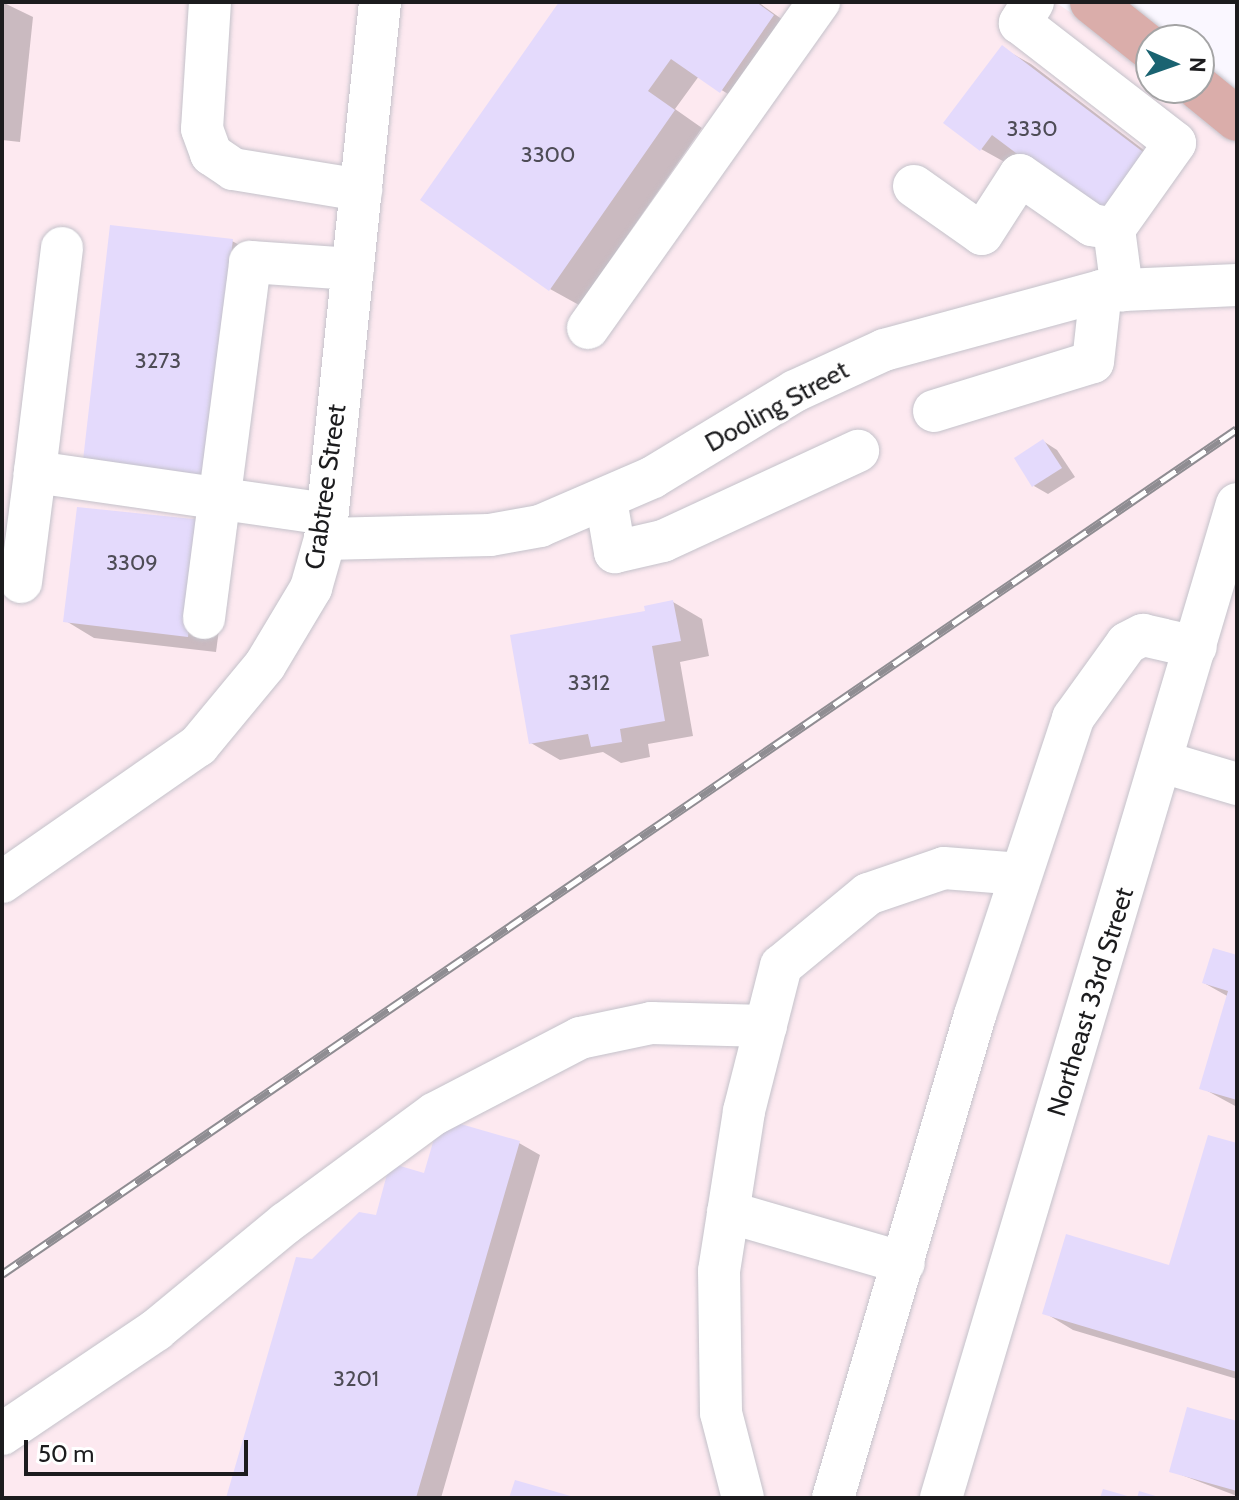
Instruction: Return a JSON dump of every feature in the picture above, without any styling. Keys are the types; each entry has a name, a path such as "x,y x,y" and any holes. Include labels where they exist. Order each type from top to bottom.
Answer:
{"main road":[{"path":"1092,2 1135,36"}],"street":[{"path":"210,2 202,129 211,154 233,169 361,190"},
{"name":"Crabtree Street","path":"2,882 198,746 265,665 311,588 326,526 380,2"},
{"path":"588,328 819,2"},
{"path":"1033,2 1020,23 1175,143"},
{"path":"934,411 1093,362 1112,290 1114,229 1175,143 1212,104"},
{"path":"914,186 982,234 1020,175 1092,225 1114,229"},
{"path":"21,582 62,248"},
{"path":"204,618 250,262 353,269"},
{"name":"Dooling Street","path":"35,472 219,498 326,526 490,535 540,526 606,500 795,391 884,350 1112,290 1237,285"},
{"path":"606,500 615,552 663,541 858,451"},
{"name":"Northeast 33rd Street","path":"941,1498 1163,762 1237,504"},
{"path":"833,1498 1021,874 1073,718 1127,643 1143,635 1196,647"},
{"path":"1163,762 1237,784"},
{"path":"743,1498 721,1413 719,1271 744,1111 781,966 868,894 944,868 1021,874"},
{"path":"2,1434 156,1330 286,1223 434,1114 580,1038 651,1023 766,1026"},
{"path":"728,1212 904,1263"}],"shaded area":[{"path":"2,2 1055,2 1135,55 1135,104 1208,104 1237,123 1237,1498 2,1498"}],"building":[{"path":"559,2 756,2 774,15 720,93 671,59 648,91 675,110 549,291 420,200"},
{"path":"1002,45 1147,155 1100,216 992,135 980,151 943,123"},
{"path":"110,225 233,239 205,483 82,469"},
{"path":"1043,439 1062,468 1032,487 1014,458"},
{"path":"77,507 203,520 188,637 63,622"},
{"path":"673,600 681,641 652,646 665,721 620,729 622,742 591,747 588,734 529,744 510,635 645,611 644,606"},
{"path":"1213,948 1237,955 1237,1100 1199,1089 1228,991 1202,983"},
{"path":"440,1118 520,1141 416,1498 226,1498 296,1257 312,1259 359,1212 376,1215 390,1163 424,1173"},
{"path":"1208,1135 1237,1143 1237,1372 1042,1314 1066,1234 1169,1265"},
{"path":"1187,1407 1237,1421 1237,1491 1169,1472"},
{"path":"515,1480 574,1497 574,1498 509,1498"},
{"path":"1103,1489 1131,1497 1131,1498 1100,1498"},
{"path":"1139,1491 1159,1497 1159,1498 1137,1498"}],"railway":[{"path":"2,1274 1237,429"}]}
